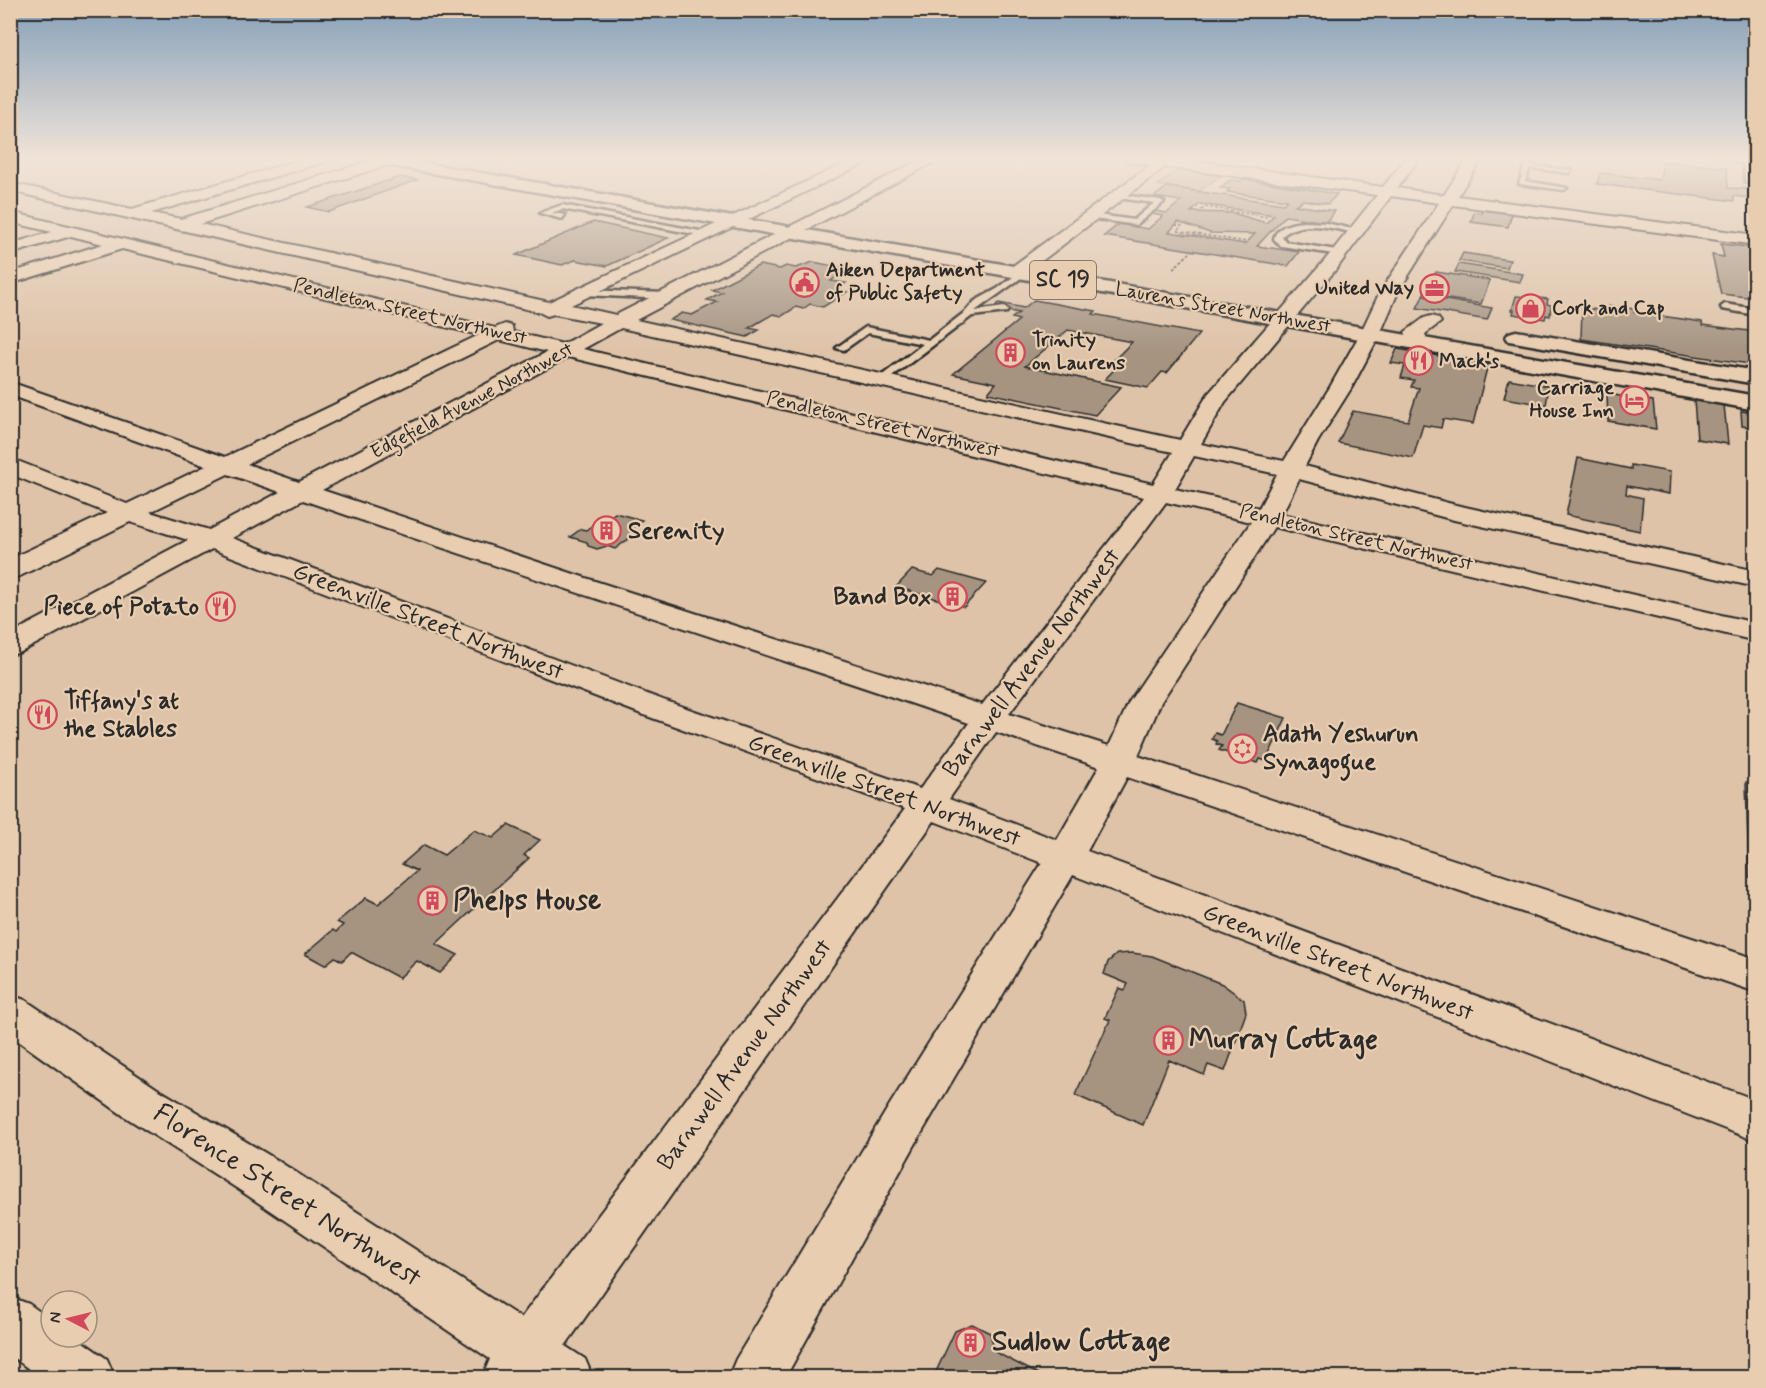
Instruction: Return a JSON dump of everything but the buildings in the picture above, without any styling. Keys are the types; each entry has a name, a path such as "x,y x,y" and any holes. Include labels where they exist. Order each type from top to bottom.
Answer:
{"main road":[{"name":"Laurens Street Northwest","path":"766,223 793,232 1020,272 1298,304 1368,319 1431,322 1454,326"},
{"name":"SC 19","path":"1028,253 1068,260"},
{"name":"Laurens Street Northwest","path":"1368,319 1419,343 1755,403"},
{"path":"1501,334 1755,378"}],"street":[{"name":"Pendleton Street Northwest","path":"33,223 1160,493 1268,516 1755,632"},
{"path":"10,249 102,223"},
{"name":"Pendleton Street Northwest","path":"172,223 1293,470 1454,512 1744,577"},
{"path":"10,279 190,223"},
{"name":"Edgefield Avenue Northwest","path":"10,646 667,297 720,243 730,223"},
{"name":"Edgefield Avenue Northwest","path":"10,570 585,292 720,243 793,232 811,223"},
{"path":"1020,272 1028,253 1079,223"},
{"name":"Barnwell Avenue Northwest","path":"518,1365 818,957 989,718 1160,493 1216,399 1298,304 1363,223"},
{"path":"754,1377 905,1120 1064,859 1119,760 1145,702 1268,516 1306,441 1341,387 1368,319 1395,282 1432,223"},
{"path":"1668,223 1755,240"},
{"path":"1419,343 1415,332 1431,322"},
{"path":"10,388 440,539 1119,760 1755,976"},
{"name":"Greenville Street Northwest","path":"10,465 128,513 211,539 644,704 926,804 1064,859 1755,1122"},
{"path":"1724,624 1744,577"},
{"name":"Florence Street Northwest","path":"10,1012 140,1102 255,1173 518,1365 566,1377"},
{"path":"10,1323 88,1377"}],"lane":[{"path":"631,223 720,243"},
{"path":"1300,224 1348,242 1284,244 1278,239 1278,235 1288,226 1300,224"},
{"path":"881,380 969,314 1005,301 1020,272"},
{"path":"585,292 667,297"},
{"path":"969,314 971,308 988,295 1005,301"},
{"path":"1725,307 1755,312"},
{"path":"840,348 866,330 930,343"}],"path":[{"path":"1175,225 1182,226 1177,231 1247,242"},
{"path":"1173,269 1193,250"}],"place":[{"name":"Aiken Department of Public Safety","path":"805,282"},
{"name":"United Way","path":"1435,288"},
{"name":"Cork and Cap","path":"1531,308"},
{"name":"Trinity on Laurens","path":"1011,352"},
{"name":"Mack's","path":"1418,361"},
{"name":"Carriage House Inn","path":"1635,400"},
{"name":"Serenity","path":"607,531"},
{"name":"Band Box","path":"952,597"},
{"name":"Piece of Potato","path":"220,607"},
{"name":"Tiffany's at the Stables","path":"43,715"},
{"name":"Adath Yeshurun Synagogue","path":"1242,748"},
{"name":"Phelps House","path":"432,901"},
{"name":"Murray Cottage","path":"1168,1040"},
{"name":"Sudlow Cottage","path":"971,1342"}]}
